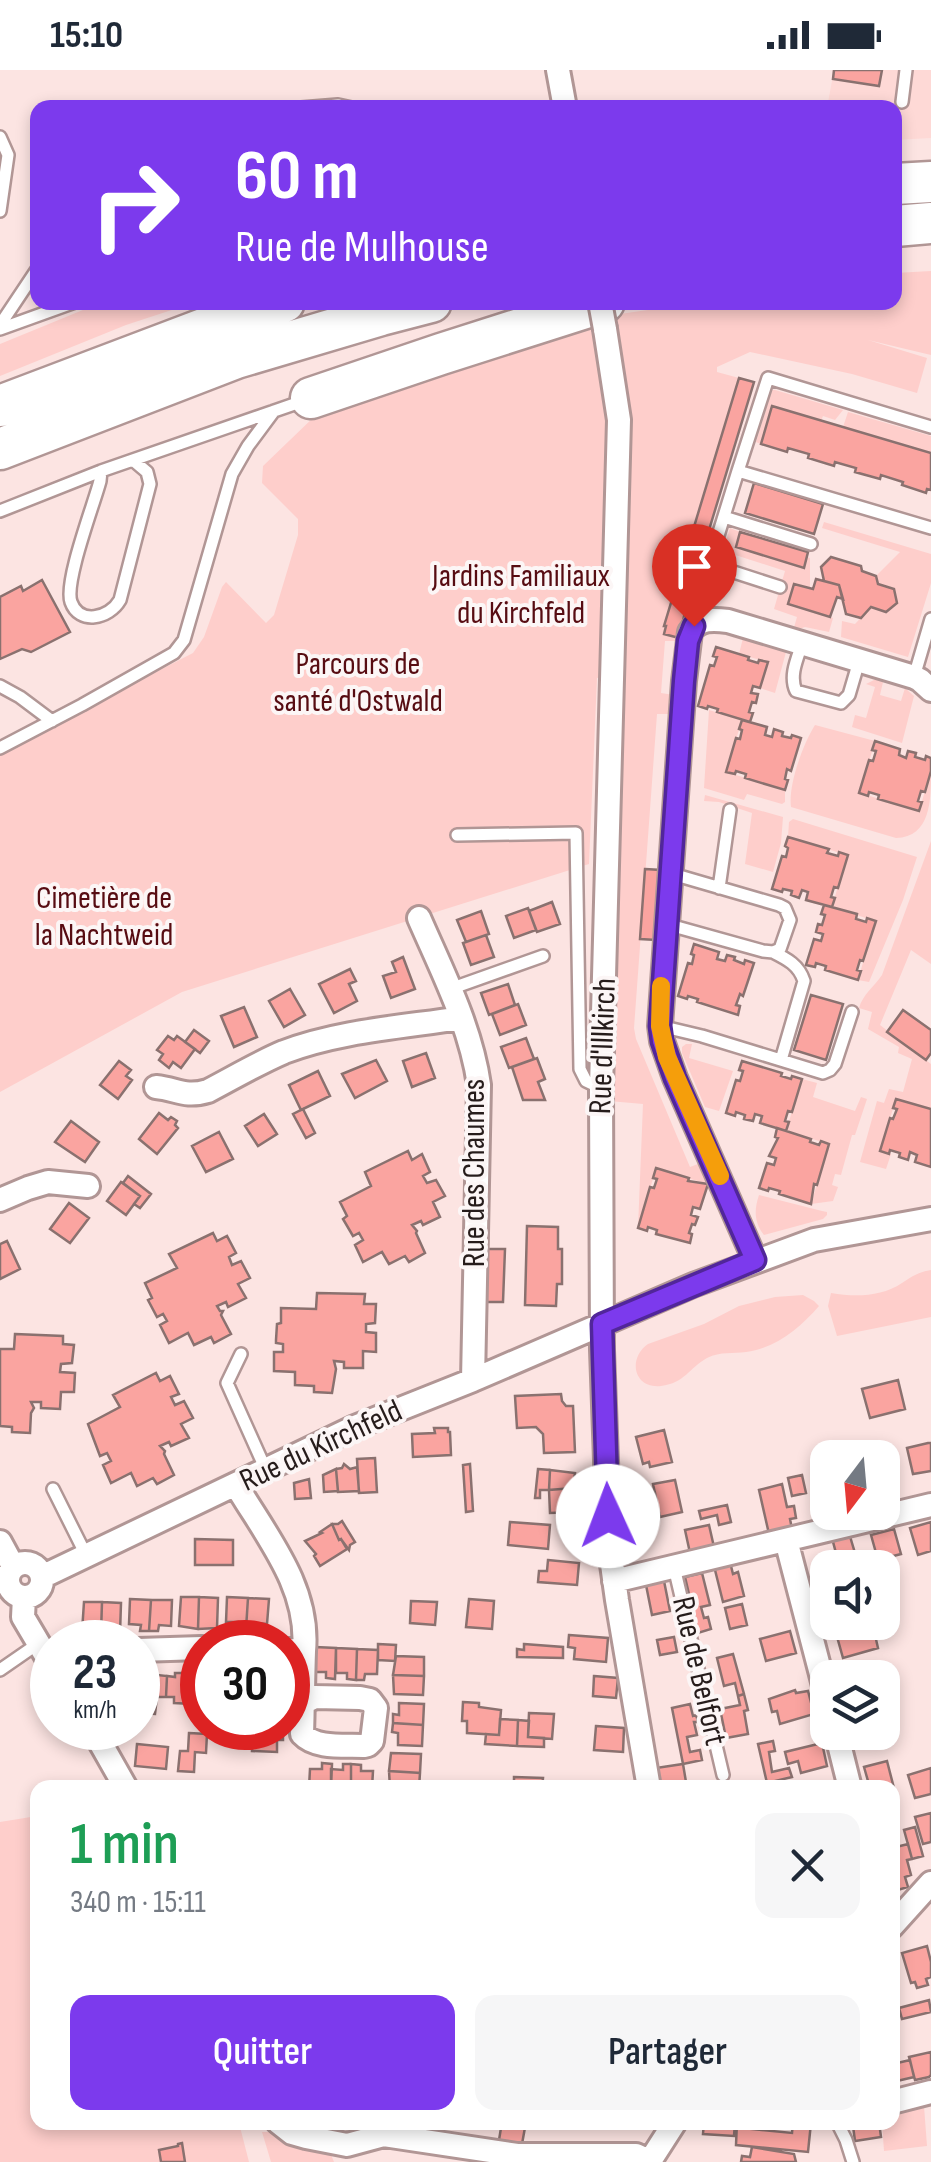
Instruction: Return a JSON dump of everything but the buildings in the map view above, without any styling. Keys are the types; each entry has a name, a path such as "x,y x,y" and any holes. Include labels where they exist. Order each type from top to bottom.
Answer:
{"highway":[{"path":"902,156 931,155"},
{"path":"902,184 931,182"},
{"path":"902,225 931,223"},
{"path":"0,406 259,310"},
{"path":"0,449 236,358 400,310"},
{"path":"293,405 440,354 603,311"}],"street":[{"path":"558,70 564,100"},
{"name":"Rue d'Illkirch","path":"603,311 619,420 601,1088 602,1324 614,1581 649,1780"},
{"path":"755,1260 675,1078 660,1026 688,641 700,622 728,620 922,684"},
{"name":"Rue des Chaumes","path":"419,918 450,989 479,1084 474,1380"},
{"path":"156,1087 196,1094 307,1044 460,1018"},
{"path":"0,1200 38,1184 88,1186"},
{"name":"Rue du Kirchfeld","path":"42,1574 355,1427 755,1260 814,1240 931,1219"},
{"path":"236,1485 296,1588 304,1620"},
{"name":"Rue de Belfort","path":"614,1581 931,1504"},
{"path":"786,1540 817,1660"},
{"path":"0,1542 14,1566"},
{"path":"26,1562 42,1574 41,1587 31,1596 18,1596 8,1585 9,1572 26,1562"},
{"path":"24,1597 22,1616 30,1629"},
{"path":"107,1750 122,1780"},
{"path":"840,1750 848,1780"},
{"path":"900,1917 931,1883"},
{"path":"900,2100 931,2092"},
{"path":"289,2130 345,2154 376,2137 390,2136 501,2154 636,2155 651,2162 670,2130"}],"lane":[{"path":"902,102 906,70"},
{"path":"0,137 8,156 0,211"},
{"path":"0,327 30,280"},
{"path":"0,327 51,310"},
{"path":"700,622 699,597 768,378 931,427"},
{"path":"0,511 101,471 293,405"},
{"path":"0,748 174,652 184,640 232,474 248,446 293,405"},
{"path":"101,471 70,583 70,601 77,611 89,616 104,616 120,600 150,484 148,472 134,461"},
{"path":"738,471 931,528"},
{"path":"724,517 811,544"},
{"path":"710,564 780,587"},
{"path":"922,684 931,619"},
{"path":"802,644 794,672 796,690 833,702 849,695 859,661"},
{"path":"0,686 52,721"},
{"path":"719,888 730,810"},
{"path":"457,834 576,833 580,1069 586,1081 601,1088"},
{"path":"666,924 773,952 780,949 790,920 785,908 669,874"},
{"path":"773,952 788,959 804,981 780,1060"},
{"path":"450,989 543,956"},
{"path":"660,1026 824,1073 835,1064 852,1012"},
{"path":"241,1354 227,1383 266,1470"},
{"path":"53,1489 86,1555"},
{"name":"Rue de Belfort","path":"674,1567 723,1775"},
{"path":"0,1670 30,1649"},
{"path":"841,2130 853,2162"}],"shaded area":[{"path":"834,70 931,70 931,138 902,140 902,100 828,100"}],"green space":[{"path":"931,271 931,355 868,340 927,358 917,393 750,352 717,367 717,372 739,378 664,625 664,634 679,638 665,641 661,693 674,695 671,714 657,714 634,1028 690,1167 698,1164 708,1184 656,1169 638,1228 643,1104 609,1101 619,675 597,678 589,864 182,992 0,1092 0,752 193,653 204,637 226,582 266,623 274,615 298,535 298,519 262,483 263,466 316,415 315,409 620,314 648,310 902,310 902,273"},
{"path":"83,310 172,310 0,376 0,344"},
{"path":"772,390 843,410 835,420 823,416 821,421 773,407 761,444 756,442"},
{"path":"848,412 931,436 931,453 843,427"},
{"path":"824,522 931,554 931,583 908,657 841,637 842,621 855,624 871,607 886,612 897,603 894,589 878,584 876,576 900,552 822,528"},
{"path":"730,528 740,532 736,547 803,567 810,558 810,588 794,584 788,604 833,618 829,632 805,627 793,631 797,617 774,609 785,571 723,551"},
{"path":"743,638 786,652 775,693 760,688 768,662 739,654"},
{"path":"876,679 883,682 880,695 901,701 905,688 914,696 902,743 852,727 855,715 866,718 875,687 866,684"},
{"path":"709,710 742,720 726,772 785,790 785,802 747,794 744,800 704,788"},
{"path":"815,725 875,741 860,793 919,811 931,771 927,815 916,831 896,838 791,807 797,765"},
{"path":"705,795 783,817 773,872 745,864 752,813 704,801"},
{"path":"793,819 917,857 869,982 858,980 875,921 832,907 847,855 788,837 789,822"},
{"path":"931,841 931,964 911,950 880,1025 931,1064 931,1109 896,1099 880,1151 891,1154 886,1169 860,1162 877,1101 884,1103 889,1089 903,1092 912,1059 868,1029 872,1012 859,1008 882,975"},
{"path":"686,1044 692,1044 689,1058 733,1071 719,1111 705,1107 682,1053"},
{"path":"802,1079 817,1083 813,1097 855,1111 861,1097 867,1099 841,1175 835,1174 832,1185 838,1187 833,1201 811,1204 829,1144 786,1131"},
{"path":"759,1195 827,1215 764,1235 756,1216"},
{"path":"931,1270 931,1317 837,1336 828,1306 831,1293 877,1293"},
{"path":"803,1295 819,1306 777,1341 757,1350 712,1356 681,1378 661,1386 645,1383 636,1372 637,1357 648,1344 704,1324 739,1306"},
{"path":"30,1817 30,2130 241,2130 249,2162 0,2162 0,1822"},
{"path":"924,2106 927,2146 884,2151 882,2130 900,2130 900,2111"},
{"path":"262,2132 277,2132 330,2152 334,2162 271,2162"}],"slow traffic":[{"path":"661,986 662,1041 720,1176"}],"route":[{"path":"608,1516 602,1324 755,1260 675,1078 660,1026 684,681 688,641 694,626"}],"park label":[{"name":"Jardins Familiaux du Kirchfeld","path":"521,594"},
{"name":"Parcours de santé d'Ostwald","path":"358,682"},
{"name":"Cimetière de la Nachtweid","path":"104,916"}]}
